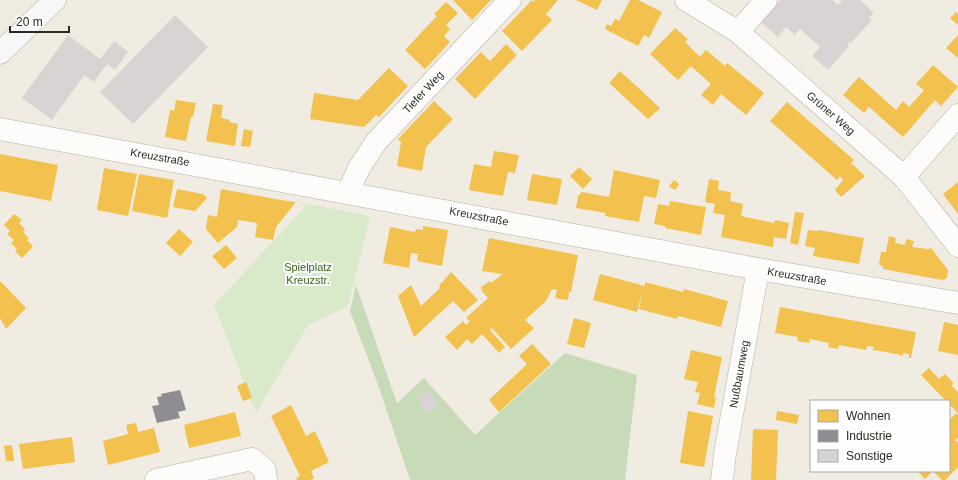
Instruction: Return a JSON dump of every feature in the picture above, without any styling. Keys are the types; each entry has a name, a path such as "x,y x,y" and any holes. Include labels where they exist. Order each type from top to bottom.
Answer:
{"main road":[{"path":"0,53 55,0"}],"street":[{"name":"Tiefer Weg","path":"348,192 360,168 376,142 510,0"},
{"name":"Grüner Weg","path":"686,0 738,32 904,177 958,246"},
{"path":"738,32 766,0"},
{"path":"904,177 958,115"},
{"name":"Kreuzstraße","path":"0,128 758,269 958,303"},
{"name":"Nußbaumweg","path":"722,480 726,446 758,269"},
{"path":"156,480 252,459 264,470 266,480"}],"green space":[{"name":"Spielplatz Kreuzstr.","path":"302,203 370,216 348,306 308,325 256,413 214,305 304,208"},
{"path":"356,285 397,403 424,378 475,435 565,353 637,375 625,480 410,480 378,385 350,311"}],"building: Wohnen":[{"path":"453,0 491,0 472,20"},
{"path":"532,0 533,2 535,0 558,0 546,14 552,20 522,51 502,31"},
{"path":"576,0 602,0 597,10"},
{"path":"630,0 638,0 662,12 649,38 644,35 638,46 605,29 607,24 611,26 615,19 619,21"},
{"path":"446,2 458,13 446,25 450,29 444,36 450,42 425,69 405,50 437,16 434,14"},
{"path":"956,12 958,14 958,25 950,18"},
{"path":"675,28 688,39 685,42 700,57 706,50 725,66 727,63 764,93 746,115 721,94 713,105 701,95 711,84 691,66 678,80 650,54"},
{"path":"958,35 958,58 946,48"},
{"path":"506,44 517,55 475,99 455,79 481,52 490,61"},
{"path":"933,65 958,87 941,106 935,100 903,137 869,107 864,113 843,95 859,77 896,110 903,101 909,107 924,90 916,84"},
{"path":"389,68 408,86 379,117 376,115 364,127 310,119 314,93 358,100"},
{"path":"620,71 660,108 648,119 609,83"},
{"path":"176,100 196,103 193,117 191,117 186,141 165,137 170,110 174,111"},
{"path":"434,101 453,119 426,147 422,171 397,166 401,142 398,139"},
{"path":"787,102 854,160 851,163 865,176 841,197 835,190 843,180 840,176 837,180 770,121"},
{"path":"213,104 223,105 221,118 238,124 235,146 206,141"},
{"path":"244,129 253,131 250,147 241,146"},
{"path":"494,151 519,155 515,173 508,172 503,196 469,190 474,164 491,167"},
{"path":"0,154 58,165 51,201 0,191"},
{"path":"579,167 592,179 583,189 570,176"},
{"path":"104,168 137,174 128,216 97,210"},
{"path":"614,170 660,180 656,198 644,196 639,222 605,216 606,213 576,208 578,196 582,192 609,197"},
{"path":"139,174 174,180 167,218 132,211"},
{"path":"532,174 562,179 557,205 527,200"},
{"path":"709,179 719,181 718,190 731,192 730,201 743,204 741,216 774,223 775,220 789,223 786,239 774,237 773,247 721,237 725,215 713,213 715,204 705,202"},
{"path":"674,180 679,184 675,190 669,186"},
{"path":"958,182 958,214 943,194"},
{"path":"177,189 203,194 207,198 195,211 173,207"},
{"path":"221,189 296,202 276,227 273,240 255,237 257,223 238,220 237,227 218,243 206,229 208,215 217,217"},
{"path":"670,201 706,207 701,235 665,228 665,226 654,224 658,204 669,206"},
{"path":"795,212 804,213 798,245 790,243"},
{"path":"14,214 22,220 19,223 25,229 23,232 29,238 27,240 33,246 22,258 15,251 17,249 11,243 14,240 7,234 10,231 4,225"},
{"path":"423,226 448,230 442,266 417,261 418,254 411,253 409,268 383,263 390,227 415,232 416,229 423,230"},
{"path":"179,229 193,242 180,256 166,243"},
{"path":"808,230 818,230 864,238 859,264 813,256 815,248 805,246"},
{"path":"889,236 896,238 895,243 905,245 906,239 914,241 912,247 931,248 948,270 947,278 942,280 883,269 883,266 879,265 881,252 886,252"},
{"path":"489,238 578,255 571,292 569,292 568,300 555,298 557,290 552,289 546,301 525,320 534,328 511,349 492,328 490,330 505,347 499,353 482,334 472,344 467,339 457,350 445,337 463,321 466,325 470,321 466,318 488,298 481,290 481,287 490,281 491,283 503,274 482,271"},
{"path":"226,245 237,258 224,269 212,256"},
{"path":"451,272 478,300 464,312 453,301 414,337 398,296 411,285 421,306 440,288 439,286"},
{"path":"600,274 645,286 645,282 683,292 684,289 728,301 721,327 678,316 677,319 639,309 643,289 637,312 593,300"},
{"path":"0,281 26,308 6,329 0,318"},
{"path":"780,307 916,332 911,358 909,358 909,354 903,353 902,357 901,355 875,350 873,351 874,347 867,346 866,350 839,345 838,349 828,347 829,343 810,339 809,343 797,341 798,337 775,333"},
{"path":"574,318 591,323 584,348 567,344"},
{"path":"944,322 958,325 958,355 938,351"},
{"path":"532,344 551,364 499,412 489,400 527,364 519,356"},
{"path":"691,350 722,357 714,397 716,397 714,408 697,404 700,393 695,392 698,382 684,379"},
{"path":"929,368 939,379 945,374 953,382 952,386 958,392 958,413 950,405 950,400 945,400 921,375"},
{"path":"246,382 252,398 243,401 237,386"},
{"path":"291,405 306,436 315,431 329,462 311,471 314,478 311,480 297,480 296,478 300,476 271,416"},
{"path":"688,411 713,416 704,467 680,463"},
{"path":"777,411 799,415 797,424 776,420"},
{"path":"235,412 241,436 189,448 184,425"},
{"path":"956,413 958,415 958,438 955,440 958,443 958,467 945,480 942,480 934,472 950,472 950,419"},
{"path":"136,423 138,432 154,428 160,452 108,465 103,441 128,434 126,425"},
{"path":"753,429 778,430 776,480 751,480"},
{"path":"72,437 75,462 23,469 19,444"},
{"path":"12,445 14,461 6,461 4,446"},
{"path":"918,472 931,473 925,479"}],"building: Industrie":[{"path":"180,390 186,410 178,412 180,418 157,423 152,406 159,405 157,397 162,396 161,394"}],"building: Sonstige":[{"path":"780,0 832,0 838,5 842,0 860,0 874,13 869,18 872,20 851,43 849,42 847,44 849,46 828,70 812,56 820,47 800,29 793,37 794,34 786,27 778,37 761,22"},
{"path":"175,15 208,47 133,124 100,92"},
{"path":"68,35 100,59 114,41 128,52 115,70 107,64 94,82 84,75 52,120 22,98"},
{"path":"430,391 438,407 426,413 418,397"}]}
